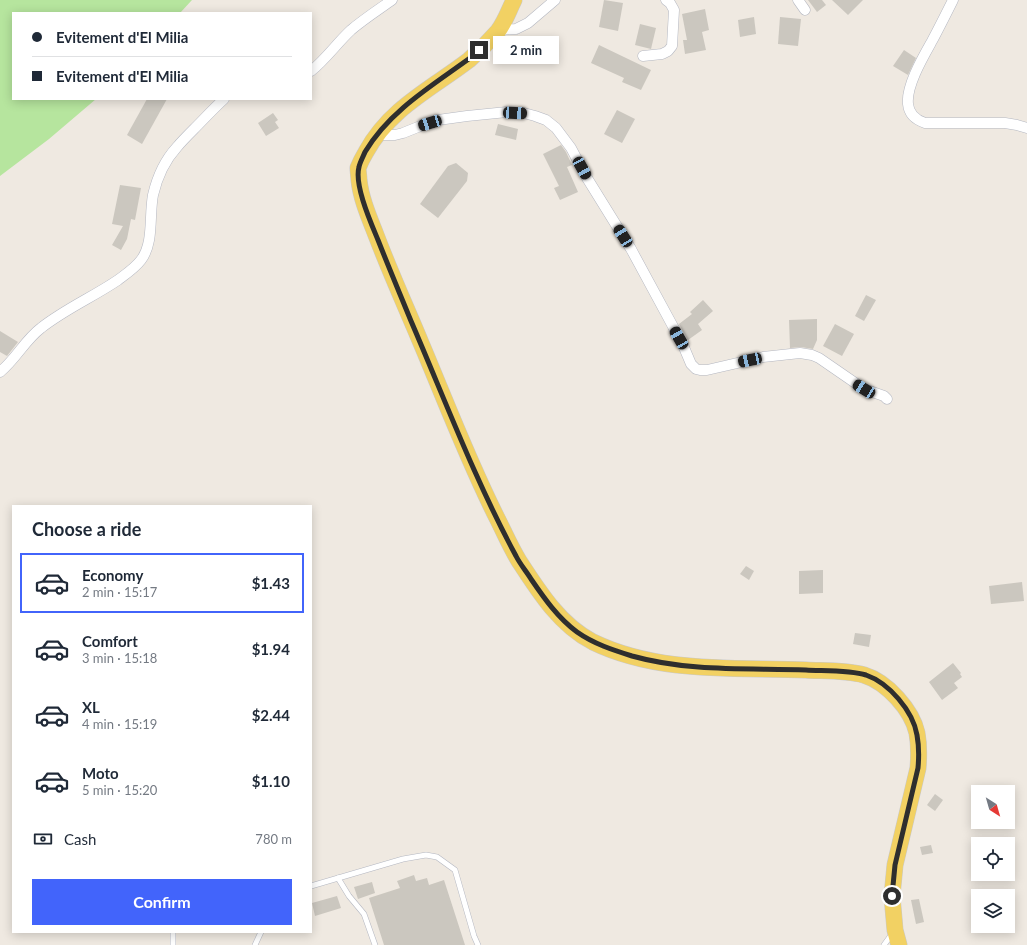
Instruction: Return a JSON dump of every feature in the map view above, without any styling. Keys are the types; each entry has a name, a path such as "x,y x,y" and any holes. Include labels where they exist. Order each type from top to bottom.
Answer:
{"main road":[{"path":"514,0 499,30 470,58 399,111 376,135 363,157 358,170 360,187 366,211 388,265 466,453 490,504 517,558 539,591 563,620 577,632 592,641 613,650 648,660 685,666 774,669 865,675 890,690 910,715 917,735 919,756 918,768 895,865 892,896 897,937"}],"street":[{"path":"312,70 352,30 392,0"},
{"path":"499,30 516,29 528,23 555,0"},
{"path":"643,56 662,54 668,51 672,46 674,10 670,2 666,0"},
{"path":"798,0 805,10"},
{"path":"952,0 915,73 909,93 908,103 913,117 918,121 925,123 1005,123 1017,124 1027,128"},
{"path":"0,372 16,357 27,341 39,329 54,318 110,286 130,271 141,260 147,248 153,196 163,168 177,147 209,112 223,100"},
{"path":"376,135 403,134 438,120 490,113 524,113 546,120 556,128 571,148 587,178 631,249 693,366 700,370 706,370 763,357 800,353 812,355 819,358 864,389 884,396 887,399"}],"lane":[{"path":"312,886 404,859 426,855 437,857 455,870 478,945"},
{"path":"338,878 349,896 364,914 375,945"},
{"path":"173,933 173,945"},
{"path":"255,945 261,933"},
{"path":"884,945 897,937"}],"green space":[{"path":"0,0 192,0 181,12 12,12 12,100 95,100 49,139 0,176"}],"building":[{"path":"604,0 623,3 618,31 599,27"},
{"path":"808,0 822,0 826,5 817,12"},
{"path":"832,0 863,0 848,15"},
{"path":"705,9 709,30 702,32 706,50 685,54 683,40 687,40 682,14"},
{"path":"754,17 756,34 740,37 738,20"},
{"path":"780,17 801,19 798,46 778,44"},
{"path":"640,24 656,28 651,49 635,45"},
{"path":"599,45 651,70 641,90 622,82 624,78 591,63"},
{"path":"904,50 916,58 908,75 893,66"},
{"path":"146,100 166,100 142,144 127,135"},
{"path":"617,110 635,119 622,143 604,134"},
{"path":"273,113 278,120 275,122 279,128 266,136 258,123"},
{"path":"498,124 518,129 516,140 495,135"},
{"path":"561,145 572,165 567,167 578,192 560,200 554,188 559,186 543,154"},
{"path":"456,163 468,173 467,181 438,218 420,204 448,166"},
{"path":"120,185 141,188 135,220 131,219 127,239 121,250 112,245 123,226 112,224"},
{"path":"866,295 876,300 864,321 855,316"},
{"path":"703,300 713,311 698,324 702,330 688,340 679,324 692,314 690,312"},
{"path":"817,319 817,340 813,349 801,347 790,348 789,320"},
{"path":"835,324 854,334 842,356 823,346"},
{"path":"0,331 18,342 7,356 0,352"},
{"path":"746,566 754,571 749,580 740,574"},
{"path":"823,570 823,593 799,594 799,571"},
{"path":"1022,582 1024,601 991,604 989,586"},
{"path":"855,633 871,635 869,647 853,644"},
{"path":"953,663 961,673 960,674 962,677 954,683 958,688 942,700 929,682"},
{"path":"935,794 943,800 935,811 927,805"},
{"path":"931,845 933,853 922,855 920,847"},
{"path":"414,875 416,881 427,878 429,885 444,880 465,945 384,945 369,898 400,888 397,881"},
{"path":"372,882 375,893 358,899 354,887"},
{"path":"337,896 341,908 315,916 312,903"},
{"path":"919,899 924,922 916,924 911,900"}],"route":[{"path":"479,50 399,111 381,129 371,142 358,170 364,204 388,265 466,453 490,504 517,558 539,591 563,620 577,632 592,641 613,650 648,660 685,666 774,669 865,675 890,690 910,715 914,724 917,735 919,756 918,768 895,865 892,896"}]}
